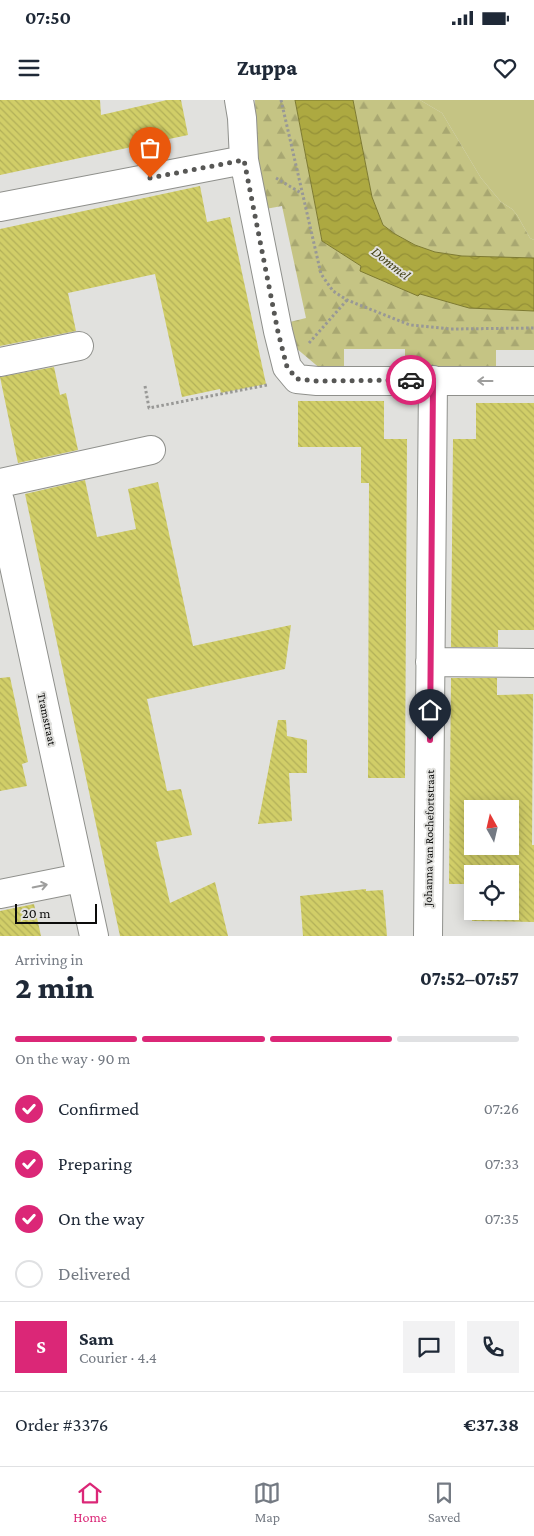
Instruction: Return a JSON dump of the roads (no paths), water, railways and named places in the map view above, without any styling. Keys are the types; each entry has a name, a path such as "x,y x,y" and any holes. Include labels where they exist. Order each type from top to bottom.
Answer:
{"street":[{"path":"239,100 244,160 278,332 292,373 317,381 534,381"},
{"path":"0,207 244,160"},
{"path":"0,362 79,346"},
{"name":"Johanna van Rochefortstraat","path":"428,936 433,380"},
{"path":"0,483 151,450"},
{"name":"Tramstraat","path":"0,502 94,936"},
{"path":"430,662 534,663"},
{"path":"0,894 80,878"}],"water":[{"name":"Dommel","path":"295,100 353,100 372,197 383,225 395,234 415,245 435,252 462,256 534,258 534,311 469,308 420,294 418,296 360,271 361,266 322,241"}]}
